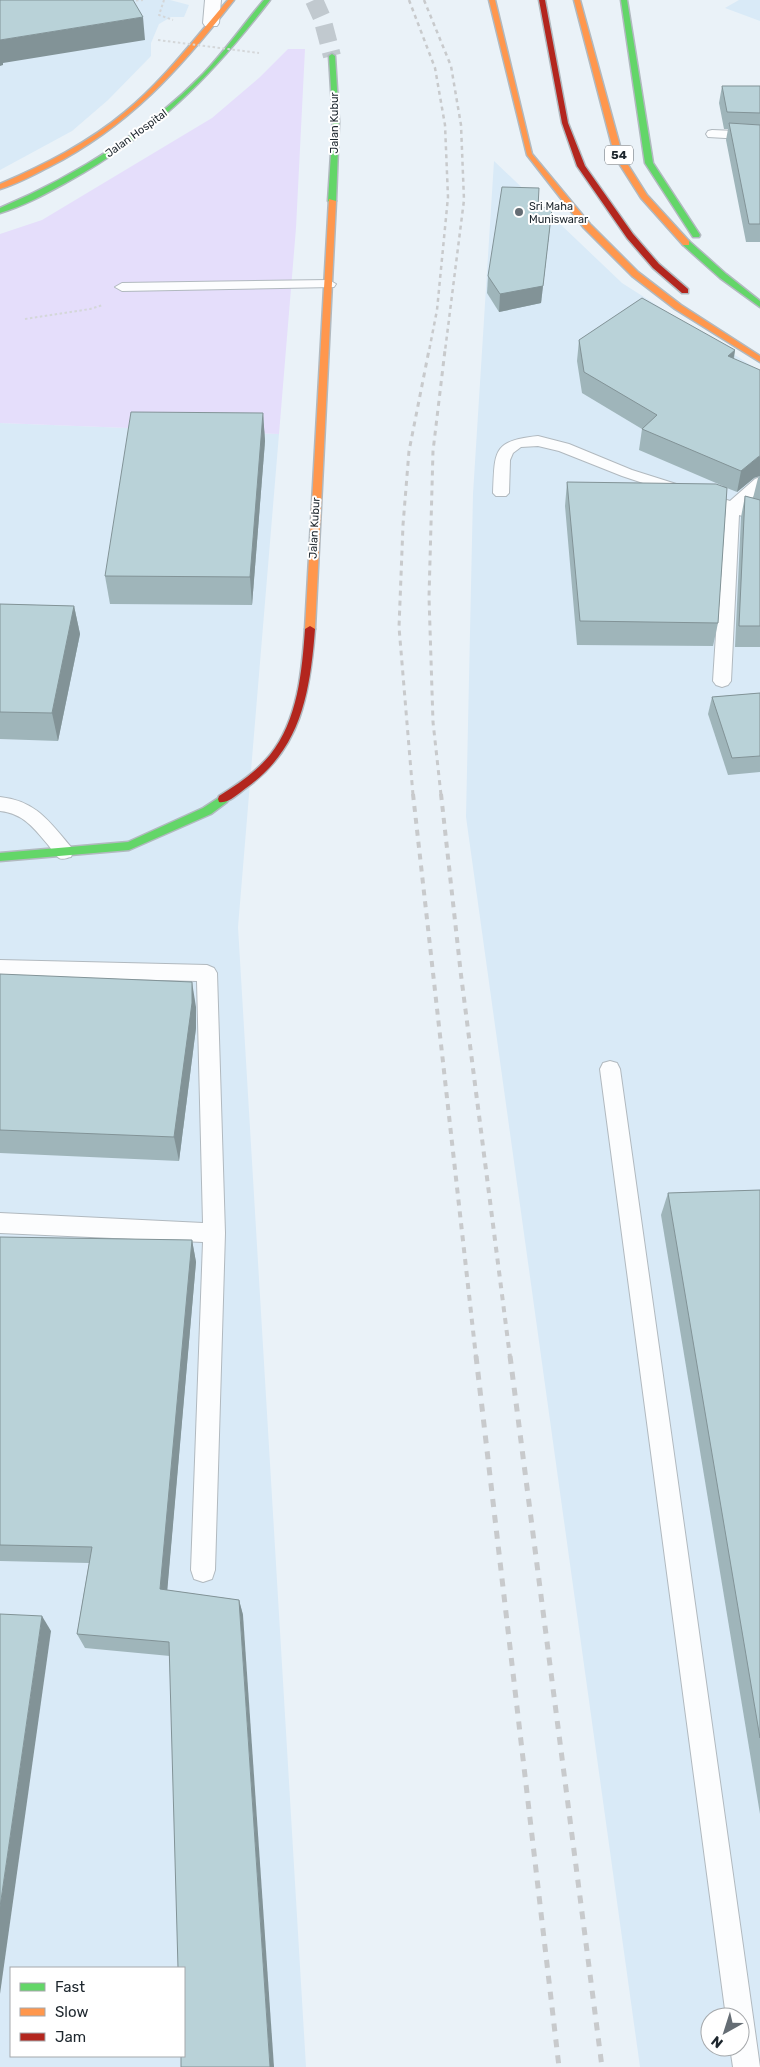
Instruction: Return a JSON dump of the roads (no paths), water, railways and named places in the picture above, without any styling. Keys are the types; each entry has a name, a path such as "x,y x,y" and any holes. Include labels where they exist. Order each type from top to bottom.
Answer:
{"main road":[{"name":"Jalan Hospital","path":"0,187 40,170 96,138 142,101 231,0"},
{"name":"Jalan Hospital","path":"0,211 58,184 115,151 160,118 203,77 267,0"},
{"path":"492,0 529,154 587,226 635,274 678,306 760,360"},
{"path":"542,0 565,123 581,166 630,236 656,266 691,297"},
{"name":"54","path":"577,0 619,157 644,196 677,235 723,276 760,305"},
{"path":"624,0 649,163 723,276"},
{"name":"Jalan Kubur","path":"64,852 129,846 207,811 261,771 278,751 292,725 302,695 309,645 336,122 332,56"},
{"path":"9,844 64,852"},
{"path":"0,857 64,852"}],"street":[{"path":"211,23 213,0"}],"lane":[{"path":"712,134 760,136"},
{"path":"122,287 329,284"},
{"path":"500,493 502,460 506,450 516,443 538,441 564,447 627,473 760,516"},
{"path":"722,681 732,508 760,482"},
{"path":"0,804 9,804 30,813 64,852"},
{"path":"0,968 206,973 214,1233 203,1570"},
{"path":"610,1069 738,2007"},
{"path":"0,1223 214,1233"}],"tunnel":[{"path":"314,0 322,18 332,56"}],"railway":[{"path":"409,0 435,68 445,125 448,197 437,310 429,351"},
{"path":"424,0 451,66 461,125 464,200 445,351"},
{"path":"413,795 399,627 403,525 409,451 429,350"},
{"path":"441,795 433,722 429,597 433,451 445,350"},
{"path":"413,794 476,1357"},
{"path":"441,794 461,975 510,1357"},
{"path":"476,1356 559,2067"},
{"path":"510,1356 602,2067"}],"place":[{"name":"Sri Maha Muniswarar","path":"519,212"}]}
